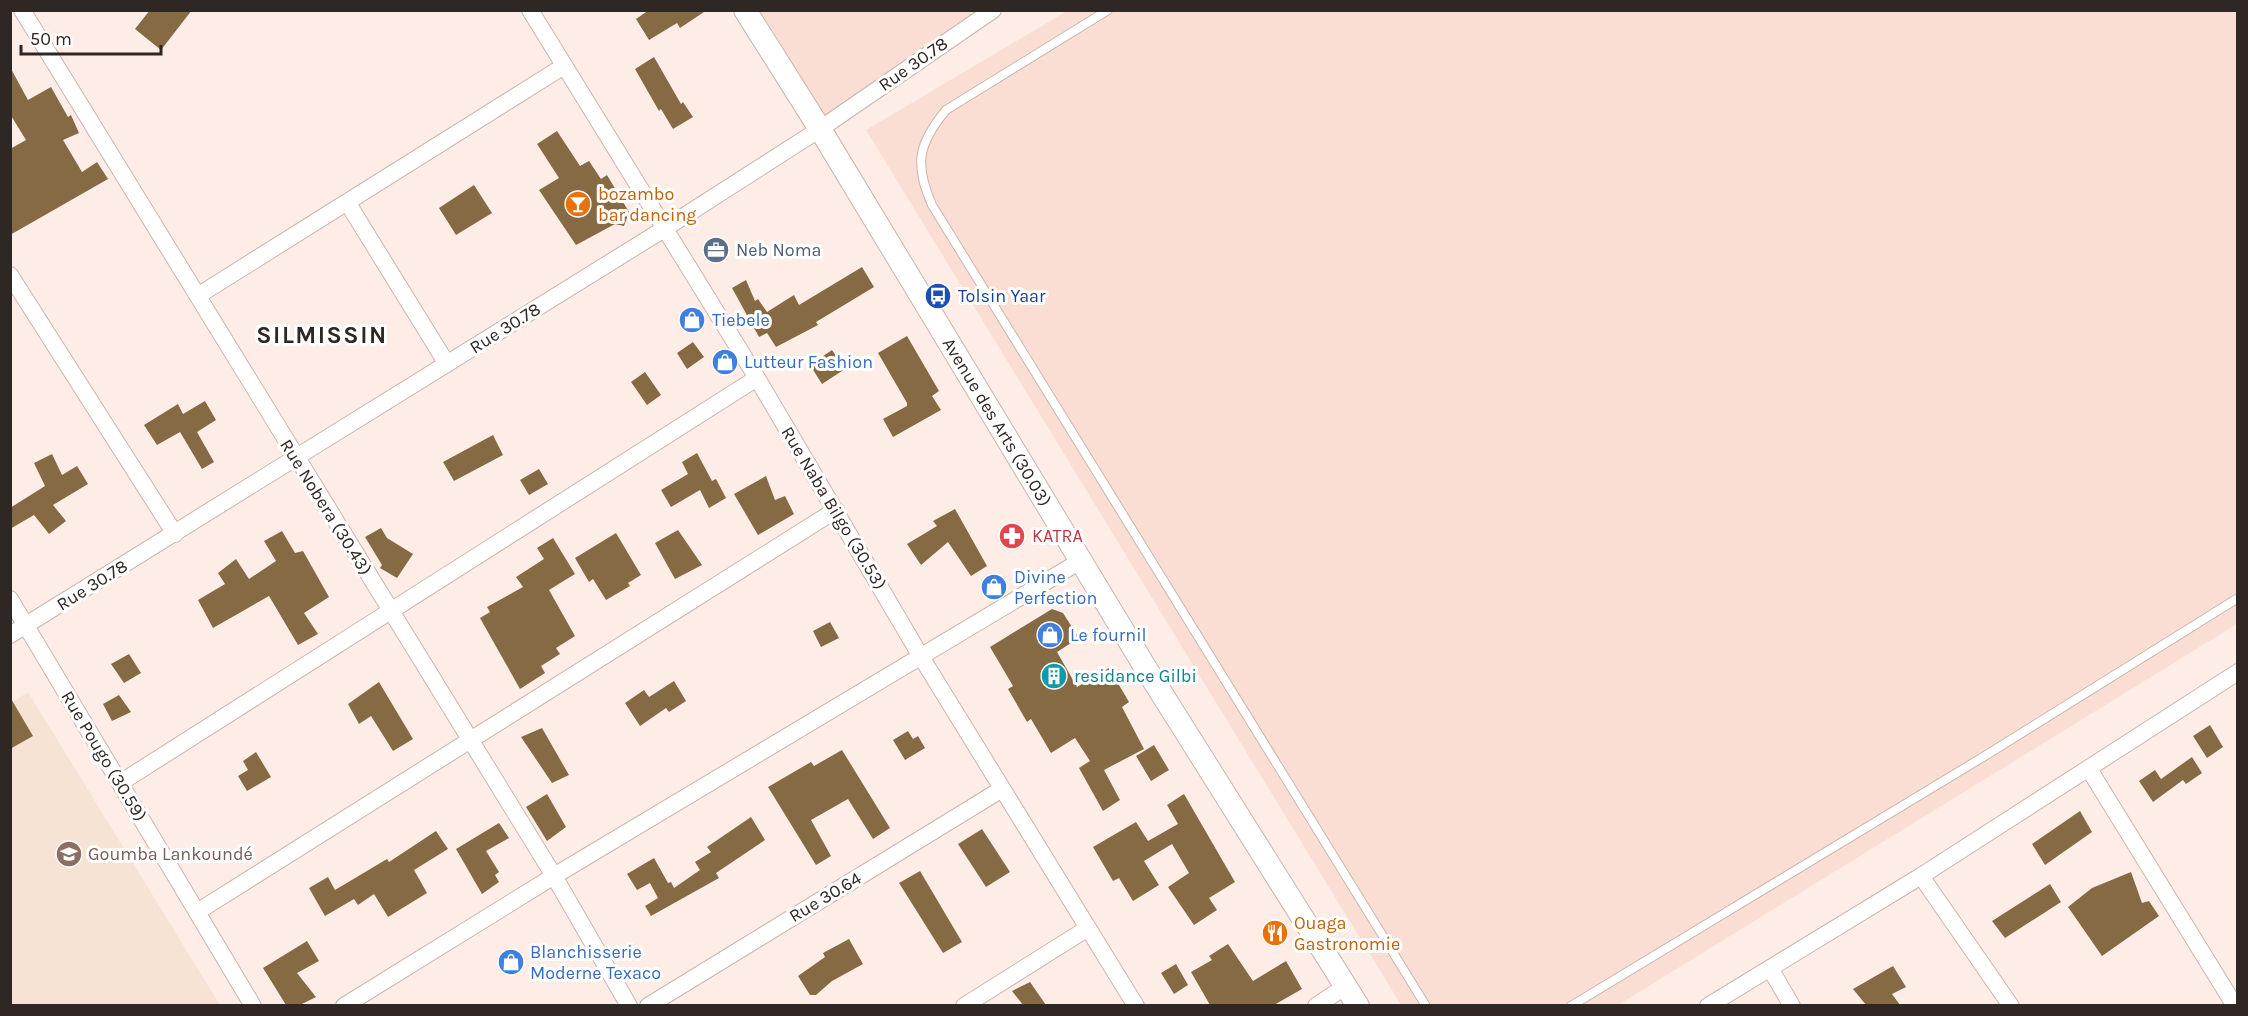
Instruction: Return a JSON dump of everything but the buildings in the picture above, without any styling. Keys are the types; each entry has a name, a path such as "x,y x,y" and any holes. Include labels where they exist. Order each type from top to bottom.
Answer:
{"street":[{"name":"Rue Nobera (30.43)","path":"22,10 198,295 296,460 471,739 629,1005"},
{"name":"Rue Naba Bilgo (30.53)","path":"530,10 757,378 920,655 1136,1005"},
{"name":"Avenue des Arts (30.03)","path":"745,10 820,129 926,308 1082,560 1145,667 1359,1005"},
{"name":"Rue 30.78","path":"10,635 296,460 664,229 820,129 993,10"},
{"path":"198,295 564,66"},
{"path":"347,202 447,364"},
{"path":"10,275 175,534"},
{"path":"120,783 757,378"},
{"path":"197,912 836,510"},
{"path":"344,1005 920,655 1082,560"},
{"name":"Rue Pougo (30.59)","path":"10,599 253,1005"},
{"path":"1708,1005 1771,970 1921,876 2238,672"},
{"path":"2089,769 2235,1005"},
{"name":"Rue 30.64","path":"648,1005 1002,789"},
{"path":"1921,876 2011,1005"},
{"path":"965,1005 1088,928"},
{"path":"1771,970 1792,1005"},
{"path":"1316,1005 1346,986"}],"lane":[{"path":"1108,10 946,110 930,130 920,155 922,182 932,205 1426,1005"},
{"path":"1571,1005 1988,754 2238,598"}],"shaded area":[{"path":"745,11 993,11 820,129"},
{"path":"1067,11 2237,11 2237,624 1618,1005 1401,1005 866,130"},
{"name":"Goumba Lankoundé","path":"28,692 220,1005 11,1006 11,703"}],"place":[{"name":"bozambo bar dancing","path":"578,204"},
{"name":"Neb Noma","path":"716,250"},
{"name":"Tolsin Yaar","path":"938,296"},
{"name":"Tiebele","path":"692,320"},
{"name":"Lutteur Fashion","path":"725,362"},
{"name":"KATRA","path":"1012,536"},
{"name":"Divine Perfection","path":"994,587"},
{"name":"Le fournil","path":"1050,635"},
{"name":"residance Gilbi","path":"1054,676"},
{"name":"Goumba Lankoundé","path":"69,854"},
{"name":"Ouaga Gastronomie","path":"1275,933"},
{"name":"Blanchisserie Moderne Texaco","path":"511,962"}],"district":[{"name":"SILMISSIN","path":"322,335"}]}
